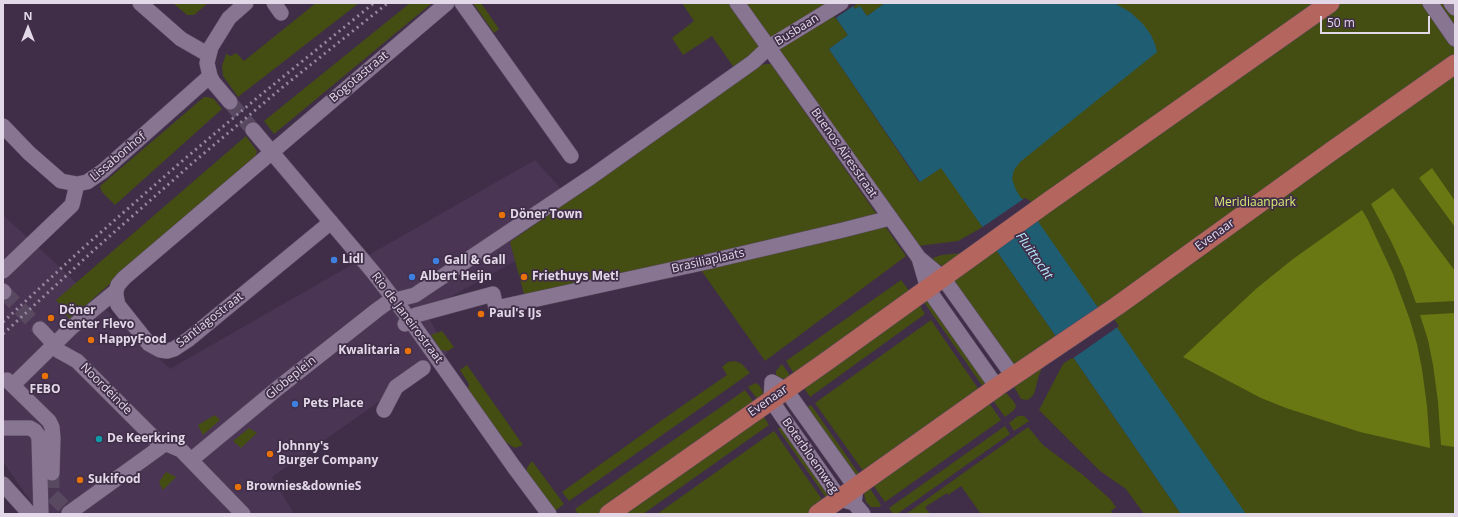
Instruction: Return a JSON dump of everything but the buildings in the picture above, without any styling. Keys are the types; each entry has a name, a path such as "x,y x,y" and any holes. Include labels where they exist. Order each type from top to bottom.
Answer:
{"main road":[{"name":"Evenaar","path":"609,514 773,386 944,278 1045,204 1330,3"},
{"name":"Evenaar","path":"818,514 853,501 1012,376 1117,306 1329,152 1455,64"}],"street":[{"path":"140,3 181,39 208,55"},
{"path":"230,102 213,82 210,76 208,55 229,18 246,3"},
{"name":"Bogotastraat","path":"272,151 447,3"},
{"path":"462,3 571,156"},
{"name":"Buenos Airesstraat","path":"737,3 919,258 944,278"},
{"name":"Busbaan","path":"770,48 841,3"},
{"path":"1430,3 1455,39"},
{"path":"1451,3 1455,8"},
{"name":"Globeplein","path":"191,460 278,388 388,302 416,295 589,178 753,62 770,48"},
{"name":"Lissabonhof","path":"3,126 29,153 61,181 77,184 87,182 103,171 210,76"},
{"name":"Rio de Janeirostraat","path":"253,130 395,300 408,322 549,514"},
{"path":"52,473 52,427 49,421 8,384 72,327 116,291 118,285 124,278 272,151"},
{"path":"3,271 72,205 77,184"},
{"name":"Brasiliaplaats","path":"408,322 416,315 493,294 496,308 835,232 890,218"},
{"name":"Santiagostraat","path":"116,291 118,305 149,344 160,350 167,351 174,349 189,339 331,222"},
{"name":"Buenos Airesstraat","path":"919,258 928,288"},
{"path":"944,278 1012,376"},
{"path":"928,288 997,387"},
{"name":"Noordeinde","path":"40,328 58,351 78,361 160,441"},
{"path":"384,410 396,387 423,368"},
{"name":"Boterbloemweg","path":"773,386 853,501"},
{"path":"3,428 30,428 38,434 41,514"},
{"path":"69,512 160,441 181,450 243,514"},
{"path":"3,484 30,514"}],"shaded area":[{"path":"535,160 589,220 425,311 448,353 272,477 294,514 40,514 3,462 3,215 170,369"}],"green space":[{"path":"173,3 208,3 194,15 187,15"},
{"path":"316,3 359,3 238,97 223,76 222,66 226,54 231,56 236,53 244,61"},
{"path":"410,3 432,3 274,134 264,121"},
{"path":"473,3 481,3 499,29 494,33"},
{"path":"682,3 730,3 755,39 758,46 757,52 735,69 712,36 683,55 672,38 694,21"},
{"path":"746,3 825,3 848,35 829,49 919,182 941,167 983,227 958,241 918,246"},
{"name":"Meridiaanpark","path":"858,3 1426,3 1455,46 1455,514 1232,514 874,11 867,16 853,7"},
{"path":"1437,3 1445,3 1455,17 1455,28"},
{"path":"771,64 906,256 765,361 701,270 528,309 510,242 761,65"},
{"path":"204,97 214,99 222,109 115,205 102,192 100,186"},
{"path":"246,136 257,151 256,155 70,319 65,314 67,312 56,300"},
{"path":"1432,168 1455,201 1455,227 1419,178"},
{"path":"1393,188 1455,271 1455,301 1416,303 1404,270 1391,241 1371,204"},
{"path":"1362,210 1393,274 1417,344 1427,406 1430,448 1360,432 1286,408 1261,398 1183,357 1257,288 1293,259"},
{"path":"994,247 1057,338 1017,369 948,278"},
{"path":"963,253 943,266 936,263 932,259 942,255"},
{"path":"901,280 910,292 796,377 786,361"},
{"path":"925,296 989,384 986,391 921,298"},
{"path":"917,301 925,314 810,397 800,382"},
{"path":"1455,313 1455,447 1441,445 1438,402 1433,365 1428,340 1420,315"},
{"path":"931,320 982,394 866,475 815,403"},
{"path":"442,331 454,347 448,351 441,350 431,335"},
{"path":"1073,357 1181,514 1144,514 1126,489 1100,471 1039,410 1063,364"},
{"path":"735,361 742,364 750,373 569,501 562,492 727,375 722,367 728,362"},
{"path":"782,364 791,377 788,379 780,378 776,375 776,371"},
{"path":"467,365 523,445 515,448 504,441 468,390 469,384 460,370"},
{"path":"1043,366 1034,394 1028,400 1021,399 1012,383"},
{"path":"755,383 759,385 763,392 762,397 758,400 748,387"},
{"path":"1003,389 1016,406 1014,410 1005,417 991,398"},
{"path":"745,390 755,404 601,514 578,514 575,509"},
{"path":"987,400 1001,420 885,502 871,482"},
{"path":"811,405 862,478 858,480 805,409"},
{"path":"760,411 769,425 643,514 615,514"},
{"path":"215,415 220,420 203,435 198,425"},
{"path":"1018,416 1024,416 1029,421 1014,431 1009,423"},
{"path":"783,425 831,493 829,502 778,429"},
{"path":"1005,426 1010,434 897,514 893,514 889,508"},
{"path":"1028,427 1043,445 1083,475 1110,499 1116,507 1111,511 1113,514 981,514 961,486 948,495 947,493 925,507 930,514 906,514"},
{"path":"249,428 257,433 241,448 233,441"},
{"path":"774,431 826,505 812,514 657,514"},
{"path":"532,461 564,504 555,511 529,477 527,468"},
{"path":"166,472 176,477 163,490 159,482"},
{"path":"869,487 881,505 879,507 871,507 866,502 864,494"}],"water":[{"name":"Fluittocht","path":"851,3 855,9 860,6 867,16 885,3 1114,3 1130,12 1143,24 1151,35 1157,52 1020,162 1014,170 1012,179 1021,198 1032,204 1037,220 1099,309 1109,316 1246,514 1181,514 1073,357 1057,338 941,168 920,182 829,49 848,35 836,18"}],"pier":[{"path":"832,3 853,3 855,5 834,19 839,14"},
{"path":"1025,198 1034,203 987,236 981,228"},
{"path":"1111,315 1119,326 1072,359 1065,348"}],"tunnel":[{"path":"230,102 253,130"},
{"path":"4,292 40,329"},
{"path":"52,473 52,495 66,509"}],"railway":[{"path":"3,322 83,248 181,162 374,3"},
{"path":"3,334 94,250 196,160 284,86 388,3"}],"place":[{"name":"Döner Town","path":"502,215"},
{"name":"Lidl","path":"334,260"},
{"name":"Gall & Gall","path":"436,261"},
{"name":"Albert Heijn","path":"412,277"},
{"name":"Friethuys Met!","path":"524,277"},
{"name":"Paul's IJs","path":"481,314"},
{"name":"Döner Center Flevo","path":"51,318"},
{"name":"HappyFood","path":"91,340"},
{"name":"Kwalitaria","path":"408,351"},
{"name":"FEBO","path":"45,376"},
{"name":"Pets Place","path":"295,404"},
{"name":"De Keerkring","path":"99,439"},
{"name":"Johnny's Burger Company","path":"270,454"},
{"name":"Sukifood","path":"80,480"},
{"name":"Brownies&downieS","path":"238,487"}]}
